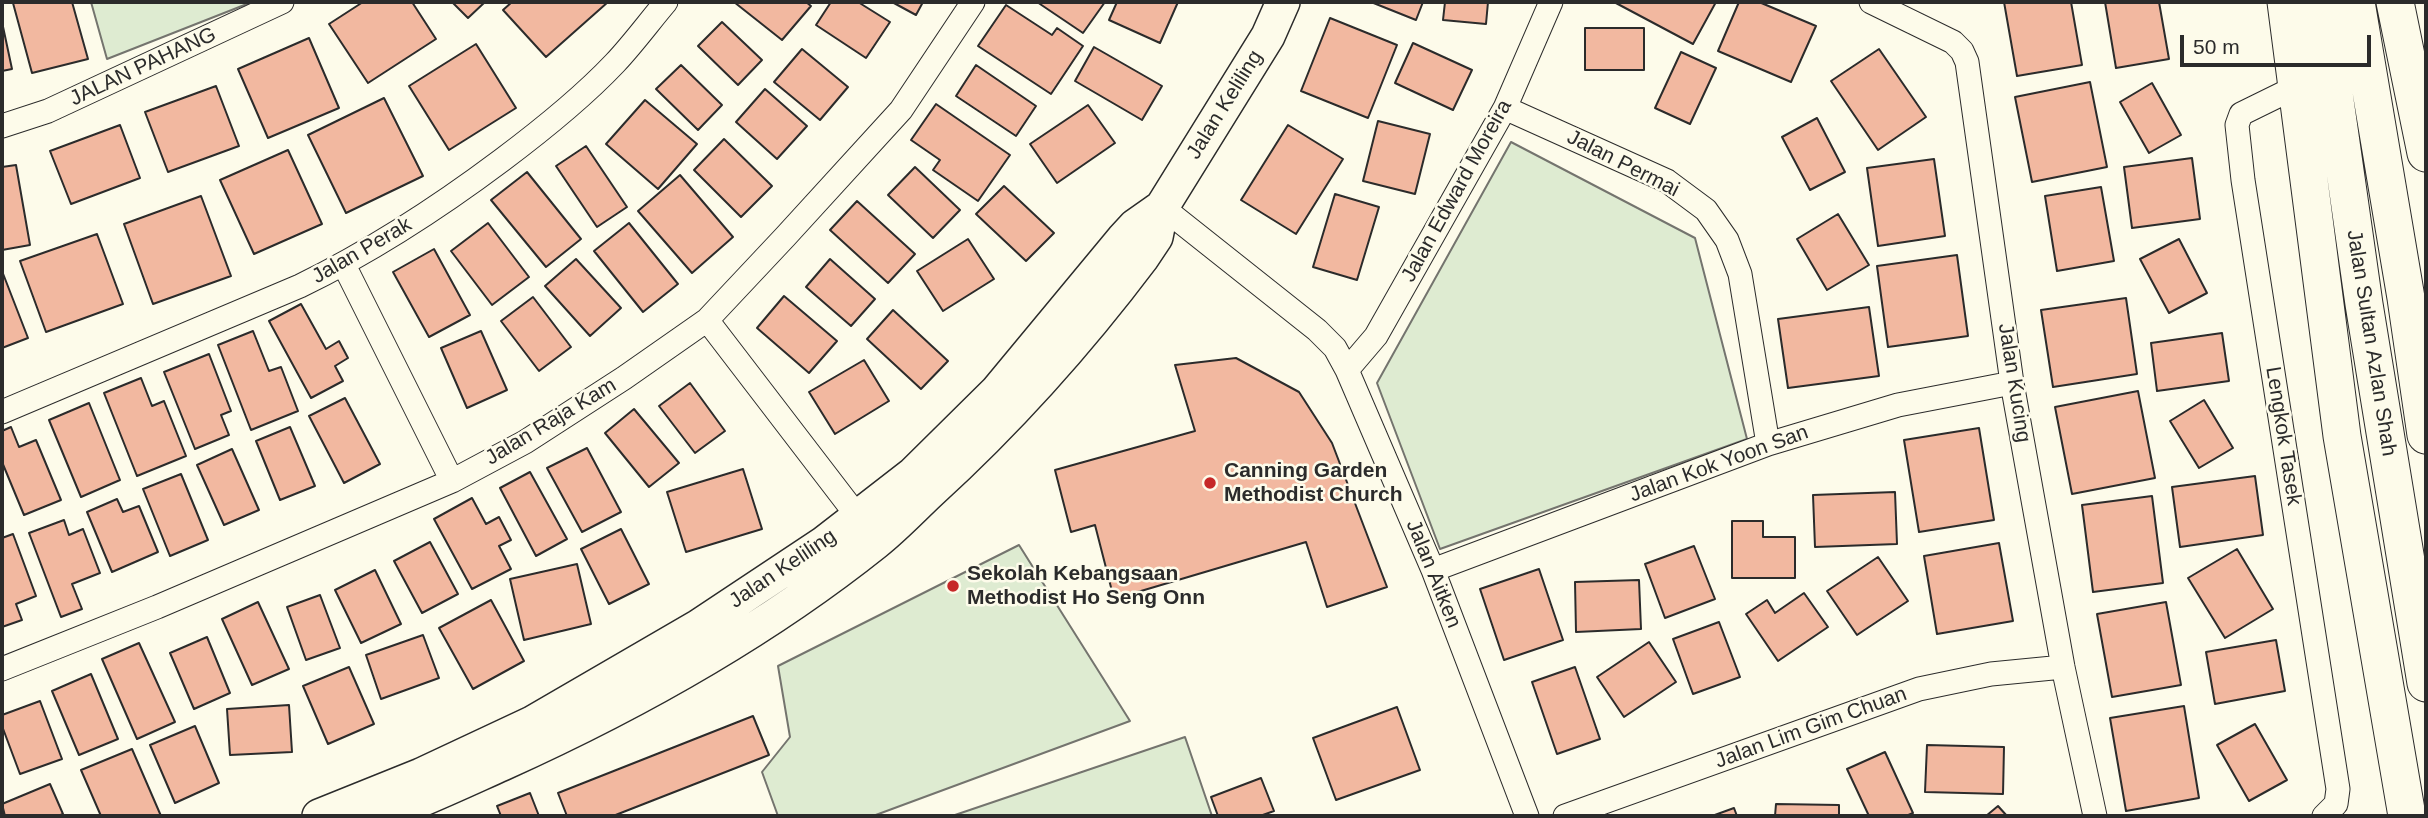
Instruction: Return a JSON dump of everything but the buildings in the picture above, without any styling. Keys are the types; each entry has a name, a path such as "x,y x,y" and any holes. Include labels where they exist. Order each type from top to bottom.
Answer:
{"main road":[{"name":"Jalan Keliling","path":"381,816 566,735 698,666 780,612 876,542 975,451 1047,376 1142,258 1156,237 1162,206 1268,36 1283,2"},
{"path":"2286,2 2342,436 2407,816"},
{"name":"Jalan Sultan Azlan Shah","path":"2321,2 2364,304 2426,683"},
{"name":"Jalan Sultan Azlan Shah","path":"2356,2 2406,298 2426,435"},
{"path":"2395,2 2426,153"},
{"name":"Jalan Keliling","path":"319,816 421,775 543,718 699,626 824,543 913,474 997,391 1123,239 1135,226 1162,206"}],"street":[{"name":"JALAN PAHANG","path":"2,126 48,111 282,2"},
{"name":"Jalan Perak","path":"2,412 300,286 385,241 466,188 550,124 615,63 666,2"},
{"name":"Jalan Raja Kam","path":"2,669 157,607 452,481 525,442 624,378 707,320 901,110 973,2"},
{"name":"Jalan Edward Moreira","path":"1347,370 1376,336 1505,108 1551,2"},
{"name":"Jalan Kucing","path":"1871,2 1953,42 1962,51 1967,62 2012,383 2063,667 2095,816"},
{"name":"Lengkok Tasek","path":"2298,86 2241,114 2237,125 2243,180 2338,789 2336,803 2324,816"},
{"name":"Jalan Permai","path":"1505,108 1667,181 1706,210 1727,240 1740,274 1768,444"},
{"name":"Jalan Aitken","path":"1162,206 1317,330 1335,348 1433,570 1527,816"},
{"path":"344,265 452,481"},
{"path":"707,320 858,517"},
{"name":"Jalan Kok Yoon San","path":"1433,570 1768,444 1898,405 2012,383"},
{"name":"Jalan Lim Gim Chuan","path":"1565,816 1919,689 1991,674 2063,667"}],"green space":[{"path":"91,2 252,2 107,59"},
{"path":"1511,142 1695,238 1747,439 1440,549 1377,383"},
{"path":"1019,545 1130,721 873,816 778,816 762,772 790,737 778,666"},
{"path":"1185,737 1212,816 952,816"}],"place":[{"name":"Canning Garden Methodist Church","path":"1210,483"},
{"name":"Sekolah Kebangsaan Methodist Ho Seng Onn","path":"953,586"}]}
